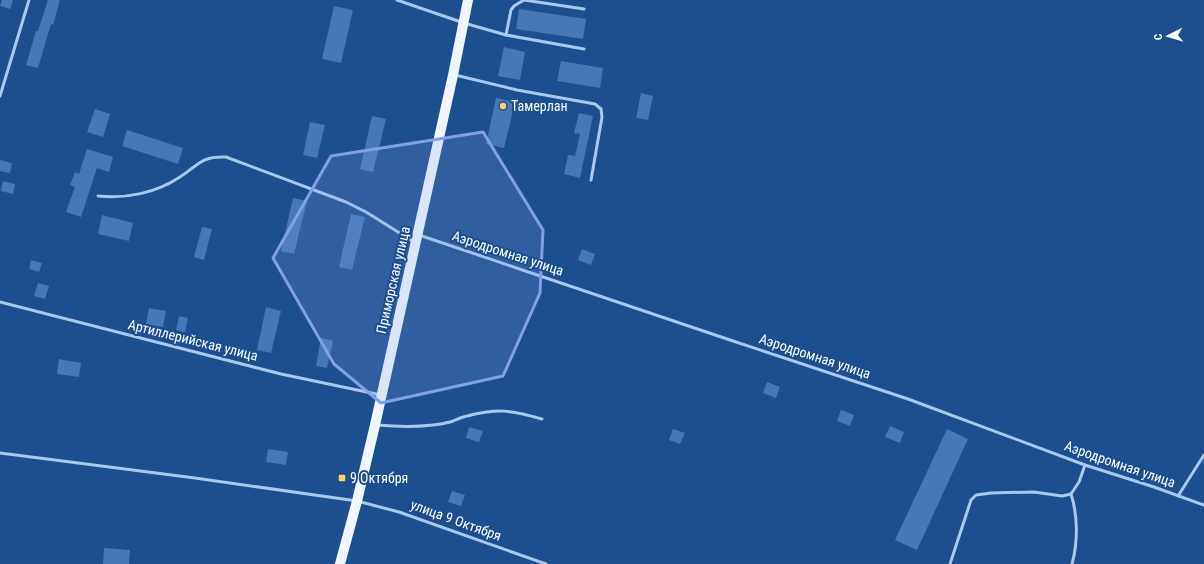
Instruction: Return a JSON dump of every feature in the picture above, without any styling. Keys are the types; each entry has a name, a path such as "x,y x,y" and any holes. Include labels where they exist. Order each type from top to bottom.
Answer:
{"main road":[{"name":"Приморская улица","path":"340,564 375,425 453,75 468,0"}],"lane":[{"path":"0,96 29,0"},
{"path":"397,0 464,23 506,35 584,49"},
{"path":"506,35 511,10 514,6 524,0 584,9"},
{"path":"453,75 517,90 595,104 601,109 602,118 591,180"},
{"name":"Аэродромная улица","path":"98,196 114,198 130,196 151,190 180,177 201,161 214,156 226,157 346,202 416,238 908,399 1085,465 1204,504"},
{"name":"Артиллерийская улица","path":"0,302 281,374 381,395"},
{"path":"375,425 411,427 450,422 465,416 488,411 502,410 542,418"},
{"name":"улица 9 Октября","path":"0,453 357,501 399,512 546,564"},
{"path":"1178,496 1204,455"},
{"path":"950,564 971,500 976,495 990,493 1034,492 1062,496 1071,494 1079,482 1085,465"},
{"path":"1071,494 1075,507 1076,530 1075,554 1072,564"}],"highlighted area":[{"path":"483,132 543,230 540,293 503,376 381,403 334,364 273,258 331,156"}],"building":[{"path":"2,0 13,0 10,9 0,6"},
{"path":"48,0 60,0 38,68 26,65 36,31 38,31"},
{"path":"334,6 353,10 341,63 322,59"},
{"path":"519,9 586,19 583,39 516,29"},
{"path":"504,47 525,52 520,80 498,76"},
{"path":"561,61 603,68 600,88 557,81"},
{"path":"641,93 653,96 648,120 636,118"},
{"path":"496,98 515,102 504,148 486,144"},
{"path":"95,109 110,114 103,137 87,132"},
{"path":"579,113 593,116 580,178 564,174 568,155 575,156 580,134 574,133"},
{"path":"372,116 386,119 373,172 360,169"},
{"path":"310,122 325,125 317,158 303,155"},
{"path":"127,130 183,148 178,164 122,146"},
{"path":"87,149 113,157 109,172 97,168 81,217 66,212 75,187 70,185 75,172 79,174"},
{"path":"0,160 12,163 10,173 0,171"},
{"path":"3,181 15,184 13,194 1,191"},
{"path":"293,198 307,201 294,254 281,251"},
{"path":"351,214 365,217 352,270 339,267"},
{"path":"102,215 133,223 129,241 98,234"},
{"path":"202,227 212,229 204,260 194,257"},
{"path":"582,249 595,254 591,265 578,260"},
{"path":"31,260 42,263 39,272 29,269"},
{"path":"38,283 49,286 45,299 34,296"},
{"path":"266,307 281,311 271,353 257,350"},
{"path":"149,308 166,311 163,327 146,324"},
{"path":"179,316 188,318 185,332 176,330"},
{"path":"321,338 333,341 327,368 316,366"},
{"path":"59,359 81,363 79,377 57,374"},
{"path":"767,382 780,387 776,398 763,393"},
{"path":"841,410 854,415 850,426 837,421"},
{"path":"890,426 904,432 900,443 885,437"},
{"path":"469,427 483,431 479,442 466,438"},
{"path":"673,429 685,433 680,444 669,440"},
{"path":"947,429 968,439 917,550 895,540"},
{"path":"268,449 288,452 286,465 266,462"},
{"path":"452,491 465,495 461,506 448,502"},
{"path":"104,548 130,550 129,564 103,564"}],"place":[{"name":"Тамерлан","path":"503,106"},
{"name":"9 Октября","path":"342,478"}]}
